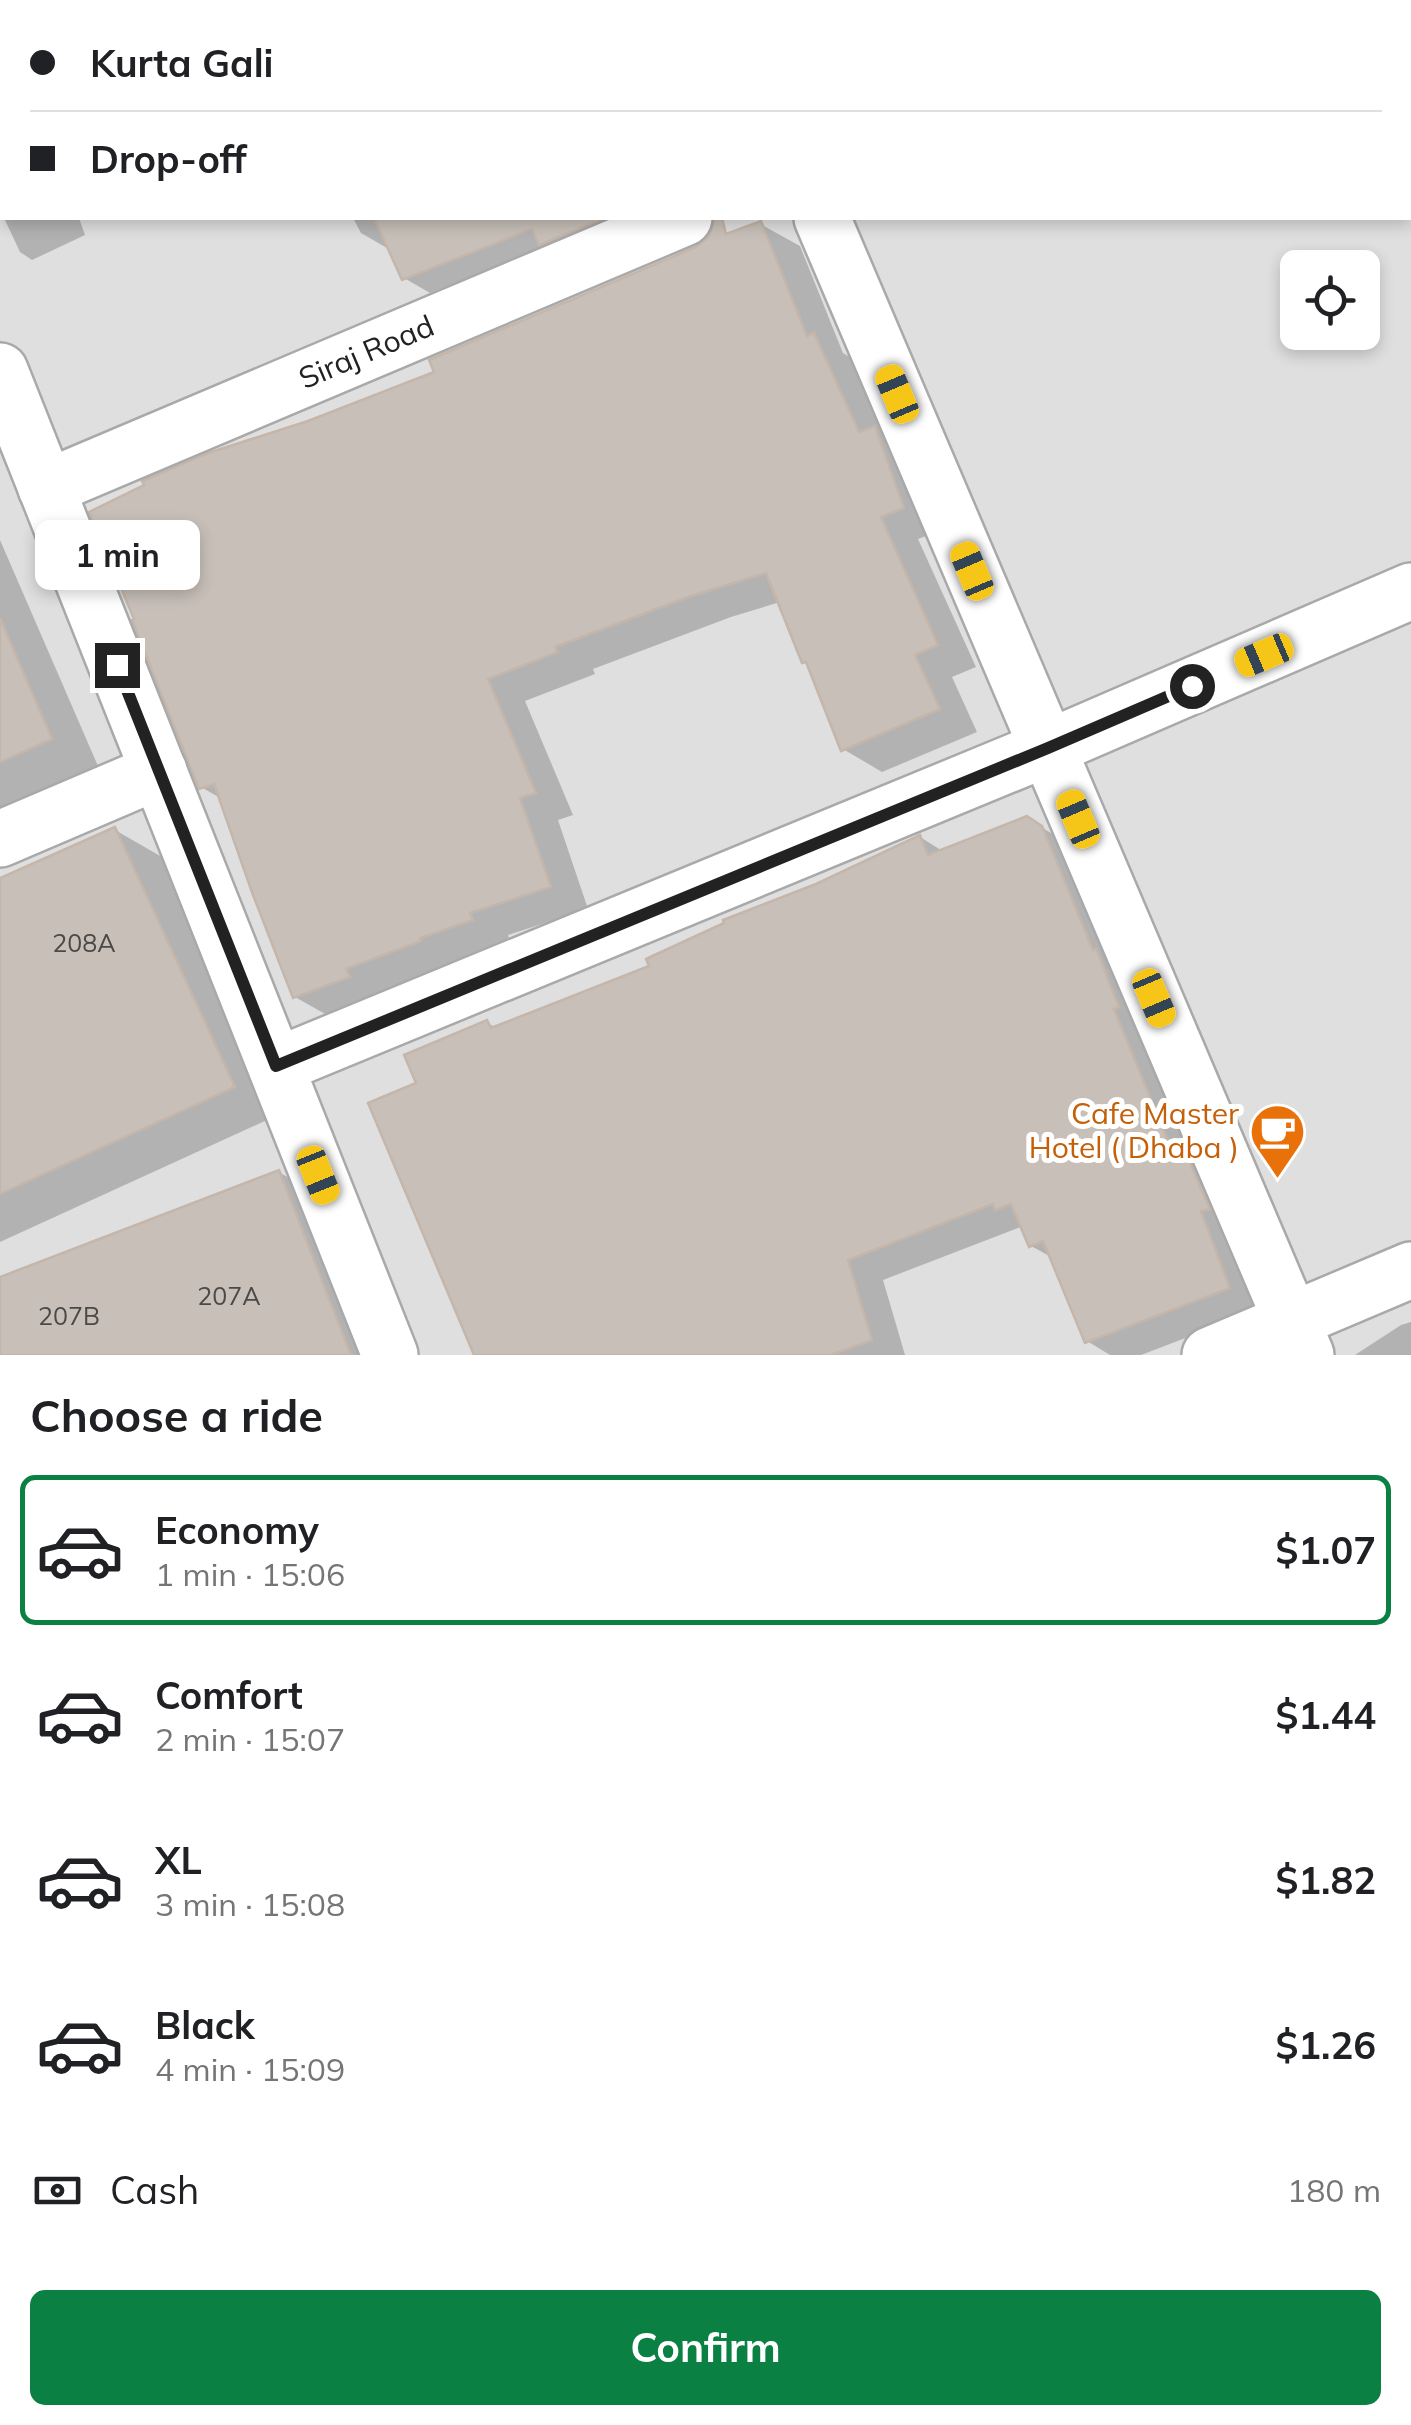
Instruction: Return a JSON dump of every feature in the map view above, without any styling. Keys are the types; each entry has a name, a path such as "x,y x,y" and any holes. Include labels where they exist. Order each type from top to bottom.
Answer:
{"street":[{"name":"Siraj Road","path":"46,488 679,220"},
{"path":"823,220 1298,1338"},
{"path":"0,371 11,432 46,488 390,1355"},
{"path":"276,1066 1048,748 1411,591"},
{"path":"0,839 159,772"},
{"path":"1210,1355 1298,1338 1411,1270"}],"shaded area":[{"path":"0,220 1411,220 1411,1355 0,1355"}],"building":[{"path":"375,220 600,220 539,245 532,229 402,280"},
{"path":"714,220 722,220 726,234 761,221 807,336 814,333 859,432 875,426 904,508 881,517 938,645 915,655 940,709 841,751 766,573 691,596 555,647 558,652 488,679 536,793 520,798 551,887 470,913 473,920 346,969 350,977 293,998 214,784 199,789 89,512 144,485 142,481 208,453 308,421 434,372 429,360 696,247 709,236"},
{"path":"0,618 52,739 0,762"},
{"path":"1027,816 1042,826 1093,950 1096,948 1119,1007 1114,1009 1173,1153 1184,1149 1210,1209 1201,1211 1230,1288 1085,1343 1043,1241 1029,1247 1011,1204 995,1210 993,1204 848,1260 872,1340 831,1355 474,1355 368,1103 416,1083 404,1055 487,1020 491,1028 649,966 646,959 724,923 723,920 816,884 920,835 928,855"},
{"path":"115,827 235,1087 0,1194 0,878"},
{"path":"279,1170 351,1355 0,1355 0,1277"}],"place":[{"name":"Cafe Master Hotel ( Dhaba )","path":"1278,1180"}],"route":[{"path":"117,665 276,1066 1192,686"}]}
